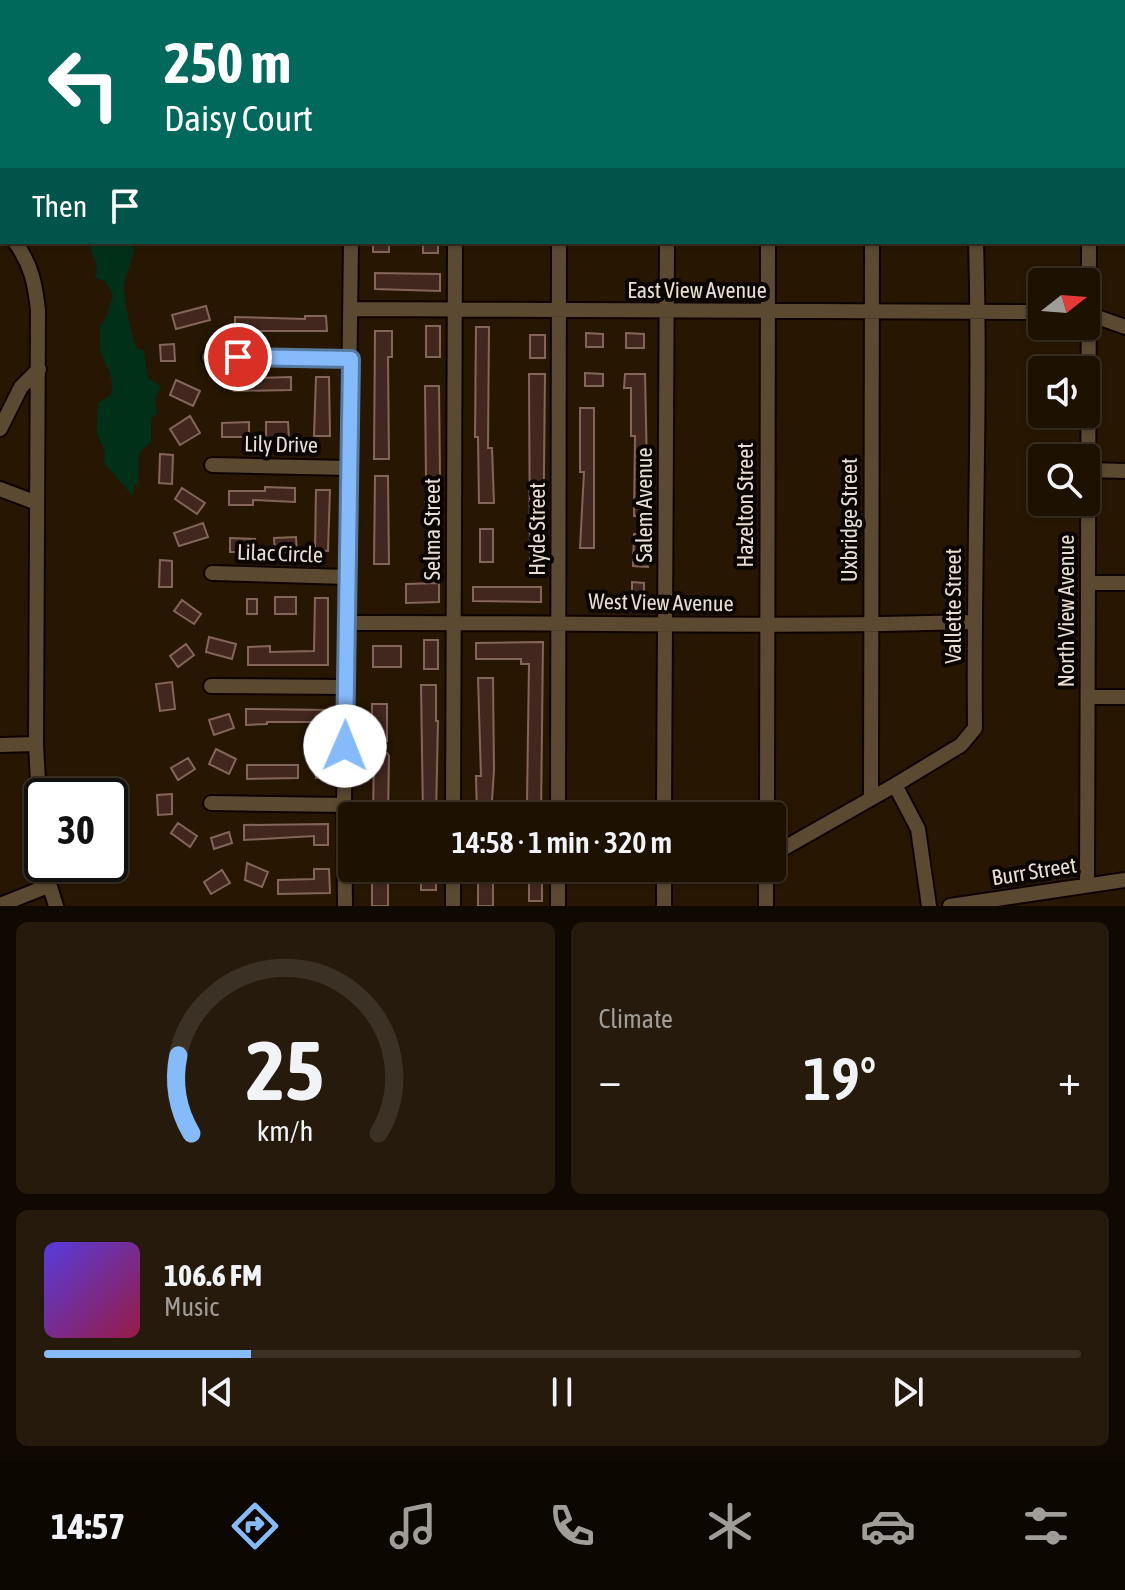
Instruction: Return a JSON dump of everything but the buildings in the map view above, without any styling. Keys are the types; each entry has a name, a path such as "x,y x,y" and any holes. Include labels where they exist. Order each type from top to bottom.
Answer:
{"street":[{"path":"16,244 28,260 35,278 38,310 38,778"},
{"path":"344,802 351,244"},
{"name":"Selma Street","path":"453,802 455,244"},
{"name":"Hyde Street","path":"558,802 559,244"},
{"name":"Salem Avenue","path":"664,802 667,244"},
{"name":"Hazelton Street","path":"767,802 768,244"},
{"name":"Uxbridge Street","path":"871,798 872,244"},
{"name":"Vallette Street","path":"786,847 961,745 975,728 979,311 976,244"},
{"name":"North View Avenue","path":"1089,244 1089,268"},
{"name":"East View Avenue","path":"351,309 1028,312"},
{"path":"1100,318 1125,327"},
{"name":"North View Avenue","path":"1088,340 1088,444"},
{"path":"209,357 351,359"},
{"path":"0,429 21,387 39,369"},
{"name":"Lily Drive","path":"212,465 349,468"},
{"path":"1100,470 1125,471"},
{"path":"0,489 37,503"},
{"name":"North View Avenue","path":"1087,884 1088,516"},
{"name":"Lilac Circle","path":"212,573 347,577"},
{"path":"1089,583 1125,583"},
{"name":"West View Avenue","path":"347,623 559,622 767,626 974,622"},
{"path":"211,686 346,687"},
{"path":"1088,697 1125,697"},
{"path":"0,745 36,744"},
{"path":"895,785 918,829 929,906"},
{"path":"211,803 338,805"},
{"name":"Burr Street","path":"950,906 1125,880"},
{"path":"47,882 56,906"},
{"path":"345,882 345,906"},
{"path":"453,882 453,906"},
{"path":"558,882 558,906"},
{"path":"664,882 664,906"},
{"path":"766,882 766,906"},
{"path":"0,905 48,886"}],"green space":[{"path":"89,244 134,244 124,285 126,307 137,348 144,350 148,378 161,386 155,399 157,413 151,419 151,441 139,454 138,485 134,484 133,496 104,463 105,452 97,433 98,403 111,395 112,388 111,376 101,352 100,326 106,318 113,295 105,281 95,278 97,266"}],"route":[{"path":"238,357 351,359 345,746"}]}
